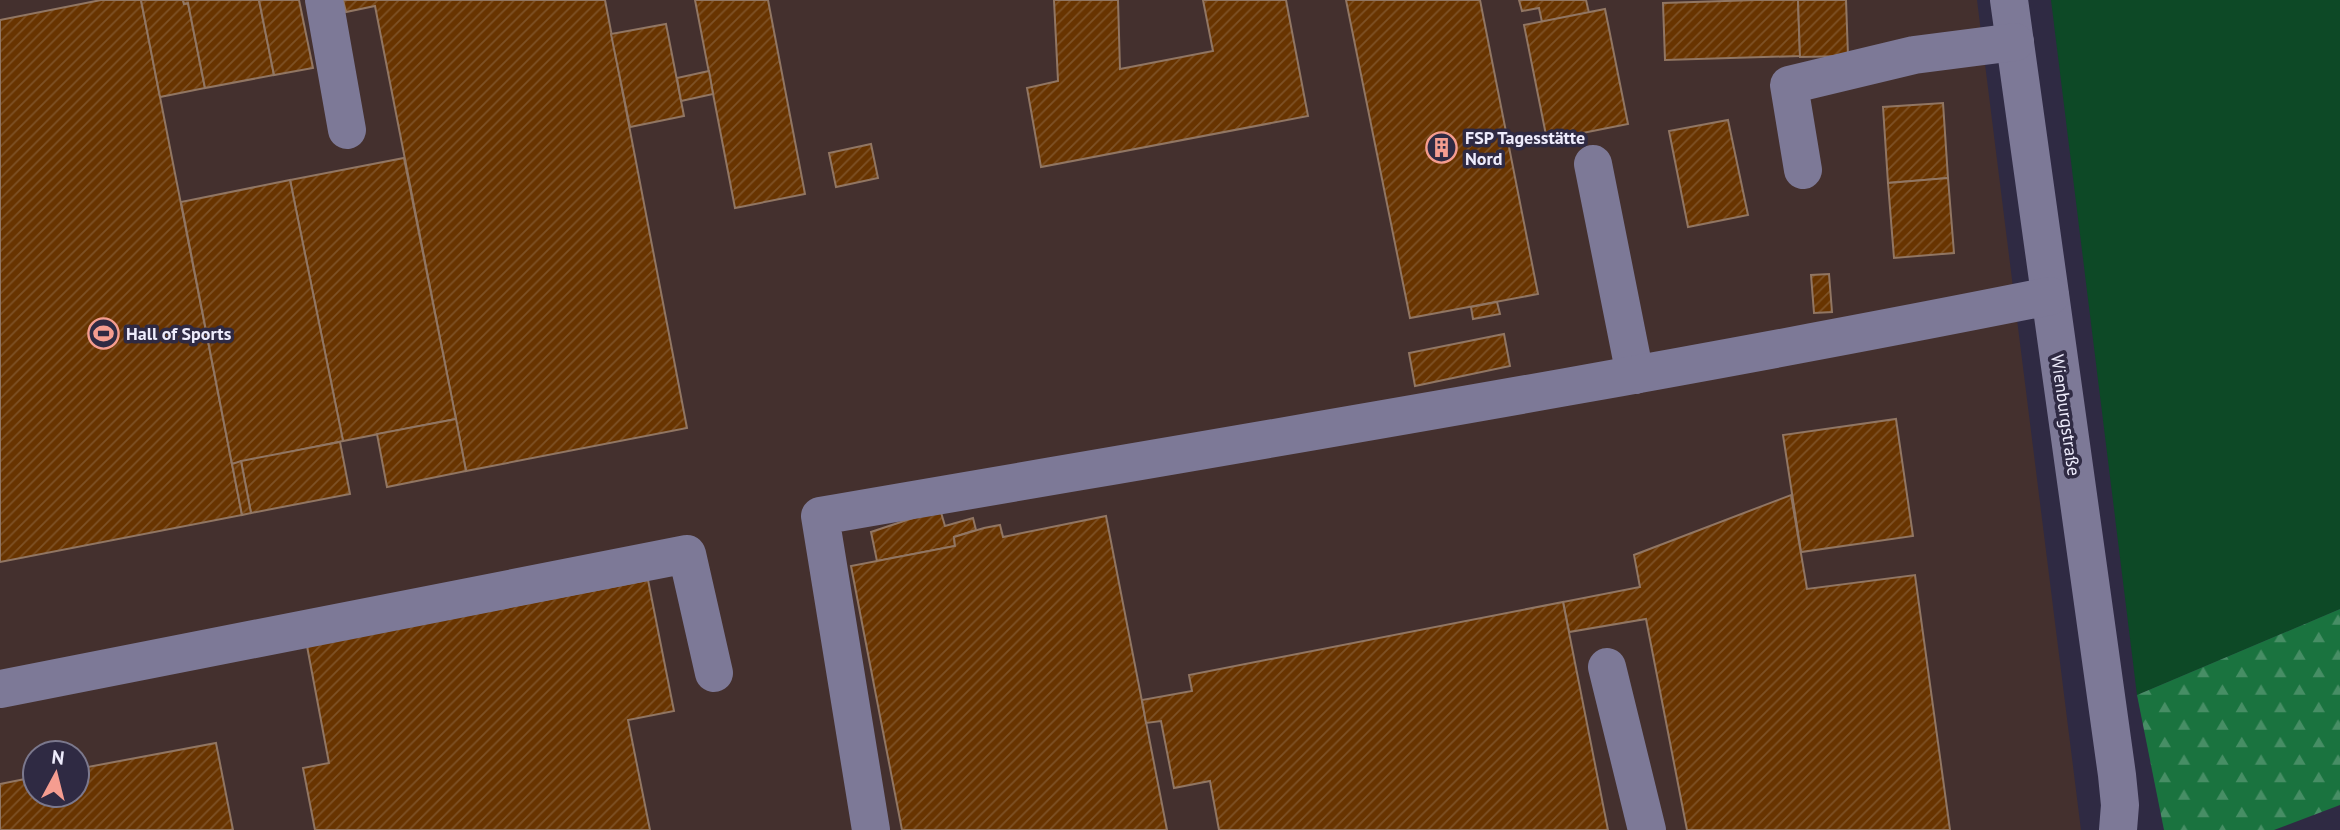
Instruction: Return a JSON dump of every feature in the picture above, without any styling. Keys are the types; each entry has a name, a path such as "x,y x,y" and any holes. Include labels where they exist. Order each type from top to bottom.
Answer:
{"street":[{"path":"324,0 347,130"},
{"name":"Wienburgstraße","path":"2009,0 2117,775 2120,805 2118,830"},
{"path":"1803,170 1789,85 1914,55 2015,42"},
{"path":"1593,164 1634,375"},
{"path":"871,830 820,516 1849,337 2050,296"},
{"path":"0,689 687,554 714,673"},
{"path":"1607,667 1647,830"}],"shaded area":[{"path":"0,0 1977,0 2081,830 0,830"}],"green space":[{"path":"2051,0 2340,0 2340,609 2137,695"},
{"path":"2340,609 2340,805 2274,830 2164,830 2137,695"}],"building":[{"name":"Hall of Sports","path":"101,0 141,0 242,515 0,562 0,20"},
{"path":"141,0 183,0 184,4 188,3 205,88 160,97"},
{"path":"183,0 259,0 274,75 205,88 188,3 184,4"},
{"path":"259,0 299,0 313,68 274,75"},
{"path":"343,0 605,0 687,428 466,471 375,6 346,12"},
{"path":"695,0 768,0 805,194 735,208"},
{"path":"1054,0 1118,0 1120,69 1213,51 1203,0 1286,0 1308,116 1041,167 1027,88 1058,81"},
{"name":"FSP Tagesstätte Nord","path":"1346,0 1480,0 1538,294 1410,318"},
{"path":"1519,0 1586,0 1589,13 1542,22 1539,8 1522,11"},
{"path":"1798,0 1800,56 1665,60 1663,3"},
{"path":"1798,0 1846,0 1848,56 1800,57"},
{"path":"1605,9 1628,124 1547,140 1524,25"},
{"path":"666,24 684,116 630,127 611,34"},
{"path":"709,71 713,94 681,101 677,78"},
{"path":"1943,103 1948,178 1888,183 1883,107"},
{"path":"1728,120 1748,215 1688,227 1669,131"},
{"path":"871,144 878,178 836,187 829,153"},
{"path":"404,158 456,419 343,441 290,180"},
{"path":"1948,178 1954,253 1894,258 1888,183"},
{"path":"290,180 343,441 232,464 181,202"},
{"path":"1829,274 1832,312 1814,313 1811,275"},
{"path":"1497,302 1500,314 1473,319 1471,307"},
{"path":"1504,334 1510,366 1415,386 1409,353"},
{"path":"456,419 466,471 387,487 377,434"},
{"path":"1896,419 1913,536 1801,552 1783,435"},
{"path":"340,442 350,494 251,513 241,461"},
{"path":"241,461 251,513 242,515 232,464"},
{"path":"1791,495 1807,589 1915,575 1950,830 1687,830 1646,619 1569,632 1563,602 1640,587 1634,555"},
{"path":"940,509 945,526 973,518 976,530 954,537 955,546 877,561 871,532"},
{"path":"1106,516 1167,830 902,830 851,566 955,546 954,537 984,528 1000,525 1003,537"},
{"path":"648,580 674,711 628,720 650,830 315,830 303,768 329,763 307,646"},
{"path":"1563,602 1608,830 1219,830 1210,781 1174,788 1161,721 1146,723 1142,700 1192,691 1189,675"},
{"path":"216,743 233,830 0,830 0,784 21,780 21,809 91,809 91,766"}],"place":[{"name":"FSP Tagesstätte Nord","path":"1442,147"},
{"name":"Hall of Sports","path":"103,333"}]}
